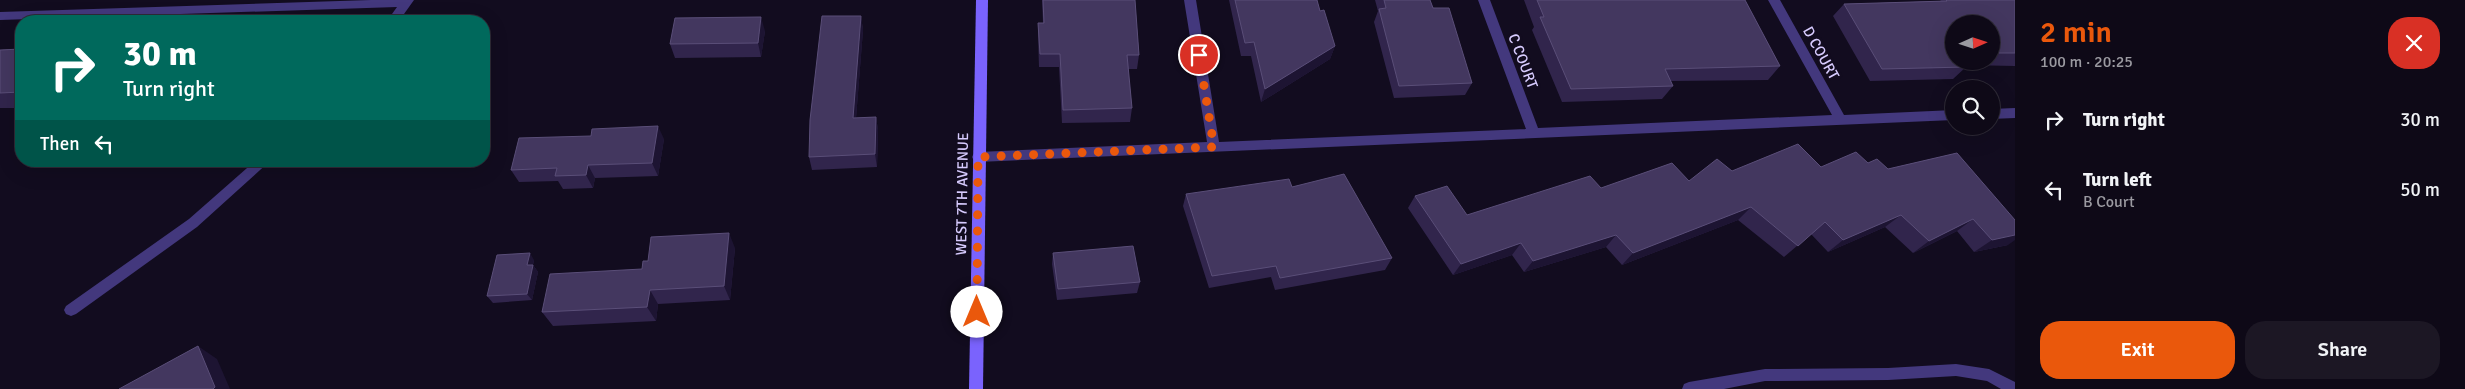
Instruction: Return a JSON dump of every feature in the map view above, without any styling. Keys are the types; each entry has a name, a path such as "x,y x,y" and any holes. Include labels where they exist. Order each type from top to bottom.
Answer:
{"street":[{"name":"WEST 7TH AVENUE","path":"976,389 978,157 982,0"},
{"path":"1190,0 1214,147"},
{"name":"C COURT","path":"1484,0 1534,133"},
{"name":"D COURT","path":"1774,0 1841,120"},
{"path":"27,15 407,1"},
{"path":"397,15 407,1"},
{"path":"0,16 15,15"},
{"path":"2000,114 2015,113"},
{"path":"978,157 1945,115"},
{"path":"71,310 192,223 257,167"},
{"path":"1689,389 1765,375 1888,374 1956,370 1989,375 2014,389"}],"building":[{"path":"1043,0 1135,0 1139,55 1127,55 1132,108 1063,110 1060,54 1040,54 1038,23 1044,23"},
{"path":"1235,0 1317,0 1320,11 1324,10 1335,46 1265,89 1254,42 1245,43"},
{"path":"1384,0 1430,0 1433,8 1449,8 1472,83 1399,86 1379,9 1386,8"},
{"path":"1537,0 1745,0 1780,66 1665,69 1673,86 1571,89 1540,17 1544,17"},
{"path":"2015,0 2015,53 2000,53 2000,15 1945,15 1945,68 1882,69 1844,4"},
{"path":"822,16 861,16 853,118 876,117 875,154 809,157 810,120"},
{"path":"761,17 758,43 670,44 675,18"},
{"path":"15,49 15,92 0,93 0,50"},
{"path":"658,126 652,163 588,165 586,175 555,176 557,168 511,170 519,138 591,136 592,129"},
{"path":"1798,144 1821,167 1856,152 1868,163 1877,159 1888,169 1957,153 2015,220 2015,235 1992,240 1973,219 1929,241 1901,215 1843,240 1825,222 1798,246 1751,207 1633,253 1616,235 1533,261 1521,243 1461,264 1415,196 1447,186 1467,215 1590,176 1601,188 1672,163 1689,181 1717,159 1732,171"},
{"path":"1344,174 1392,258 1280,278 1276,266 1212,276 1186,194 1289,179 1292,187"},
{"path":"729,233 724,286 650,290 647,307 542,312 550,274 642,269 643,261 648,261 651,237"},
{"path":"1133,246 1140,282 1058,289 1053,253"},
{"path":"530,253 527,265 533,265 527,294 487,296 497,255"},
{"path":"198,346 215,387 213,389 119,389"}],"route":[{"path":"977,312 978,157 1214,147 1199,55"}]}
